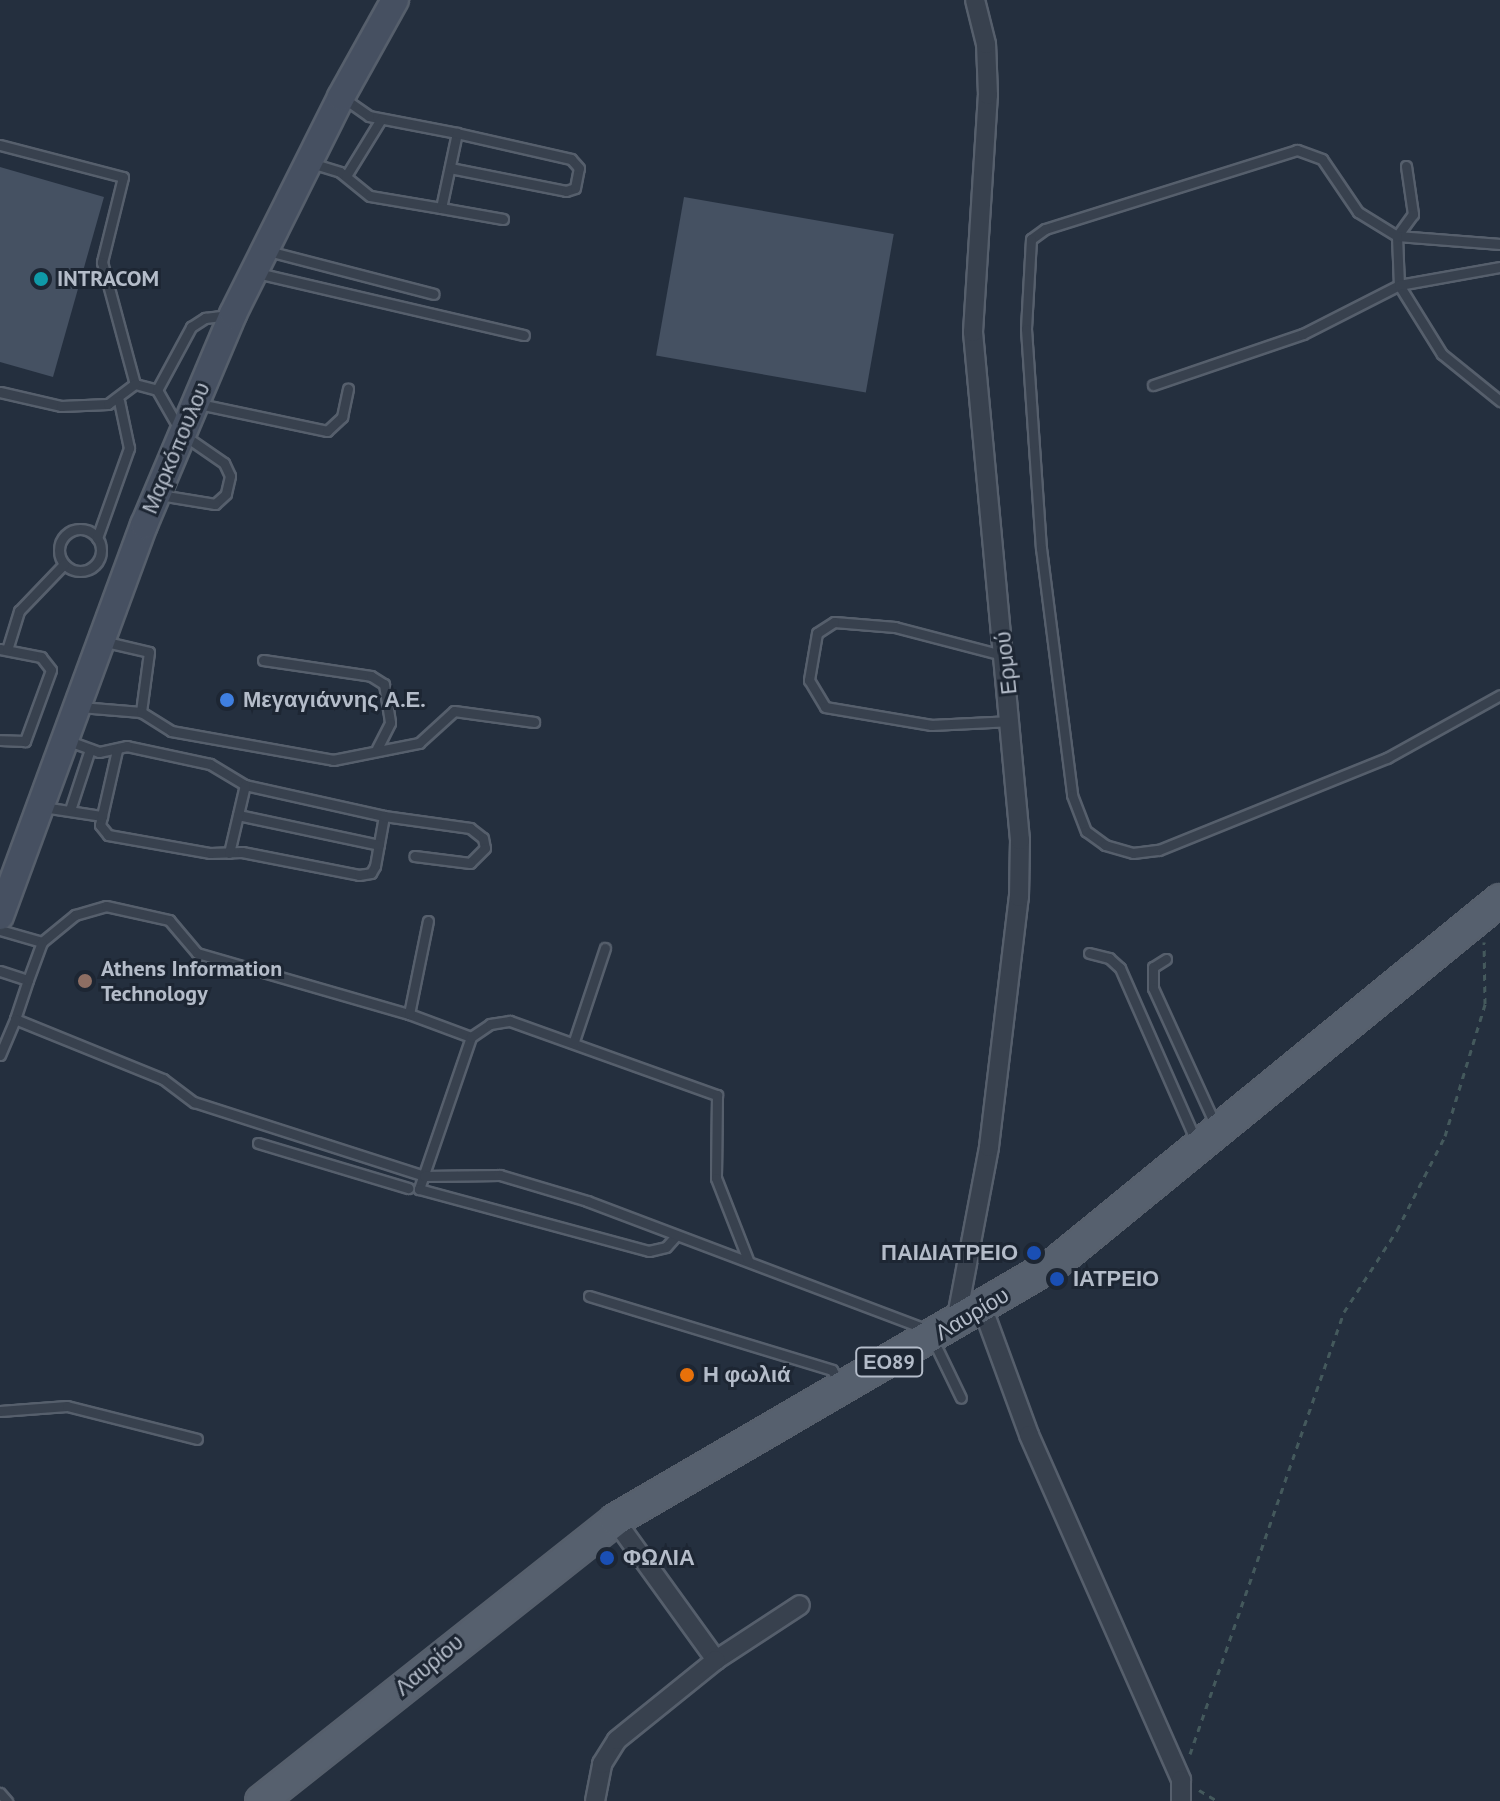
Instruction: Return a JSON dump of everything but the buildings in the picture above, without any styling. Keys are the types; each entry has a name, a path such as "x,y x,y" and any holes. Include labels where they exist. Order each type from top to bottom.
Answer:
{"main road":[{"name":"Μαρκόπουλου","path":"0,916 157,494 233,314 341,97 395,0"},
{"name":"Λαυρίου","path":"261,1801 475,1641 548,1582 615,1520 983,1309 1057,1262 1489,910"}],"street":[{"name":"Ερμού","path":"942,1332 989,1147 1019,897 1012,721 973,332 988,95 986,44 975,0"},
{"path":"983,1309 1029,1435 1183,1794"},
{"path":"615,1520 716,1660"},
{"path":"595,1801 602,1764 617,1740 716,1660 800,1605"}],"lane":[{"path":"341,97 381,119 571,159 579,168 575,188 566,191 450,168"},
{"path":"346,176 381,119"},
{"path":"441,208 457,133"},
{"path":"0,145 123,177 102,262 135,384"},
{"path":"1500,244 1397,236 1358,212 1322,159 1297,150 1045,229 1031,239 1026,329 1041,548 1072,795 1086,831 1105,845 1133,853 1159,850 1387,758 1500,695"},
{"path":"308,162 346,176 370,196 503,219"},
{"path":"1406,166 1413,214 1397,236 1399,285 1442,354 1500,401"},
{"path":"259,261 434,294"},
{"path":"259,261 524,335"},
{"path":"1153,385 1303,334 1399,285 1500,267"},
{"path":"157,390 191,327 205,318 233,314"},
{"path":"135,384 157,390 182,434 224,463 230,476 226,494 215,504 157,494"},
{"path":"0,392 61,406 119,401 135,384"},
{"path":"195,403 327,431 342,417 348,389"},
{"path":"97,538 86,530 67,533 59,544 64,564 76,571 89,568 99,558 97,538 129,448 119,401"},
{"path":"0,740 25,741 51,670 41,657 4,650 19,611 64,564"},
{"path":"1006,656 895,627 834,622 817,633 809,680 825,707 931,725 1012,721"},
{"path":"101,641 149,652 141,712"},
{"path":"263,660 371,676 384,684 390,723 377,749"},
{"path":"77,707 141,712 171,731 333,760 419,743 454,711 534,722"},
{"path":"65,740 90,749 117,750 127,746 210,764 245,785 384,816 470,828 483,838 485,848 470,863 414,856"},
{"path":"70,810 90,749"},
{"path":"117,750 100,825 108,835 359,875 371,873 384,816"},
{"path":"229,853 245,785"},
{"path":"40,807 102,816"},
{"path":"238,815 379,845"},
{"path":"0,1055 42,942 75,915 106,906 169,920 197,953 409,1014 471,1037"},
{"path":"409,1014 428,921"},
{"path":"0,930 42,942"},
{"path":"574,1041 605,948"},
{"path":"1089,953 1109,958 1120,968 1208,1138"},
{"path":"1166,959 1153,967 1153,988 1208,1138"},
{"path":"0,971 28,980"},
{"path":"15,1019 163,1079 194,1102 323,1146 424,1176 500,1175 587,1201 675,1237 748,1260 942,1332 961,1398"},
{"path":"675,1237 666,1247 649,1251 419,1189 471,1037 490,1024 510,1021 574,1041 717,1095 716,1178 748,1260"},
{"path":"258,1143 408,1188"},
{"path":"318,1162 323,1146"},
{"path":"589,1296 832,1370 842,1389"},
{"path":"0,1411 67,1406 197,1439"},
{"path":"0,1793 7,1801"}],"path":[{"path":"1183,1794 1344,1312 1397,1230 1445,1136 1463,1086 1485,1004 1489,910"}],"place":[{"name":"INTRACOM","path":"41,279"},
{"name":"Μεγαγιάννης Α.Ε.","path":"227,700"},
{"name":"Athens Information Technology","path":"85,981"},
{"name":"ΠΑΙΔΙΑΤΡΕΙΟ","path":"1034,1253"},
{"name":"ΙΑΤΡΕΙΟ","path":"1057,1279"},
{"name":"Η φωλιά","path":"687,1375"},
{"name":"ΦΩΛΙΑ","path":"607,1558"}]}
